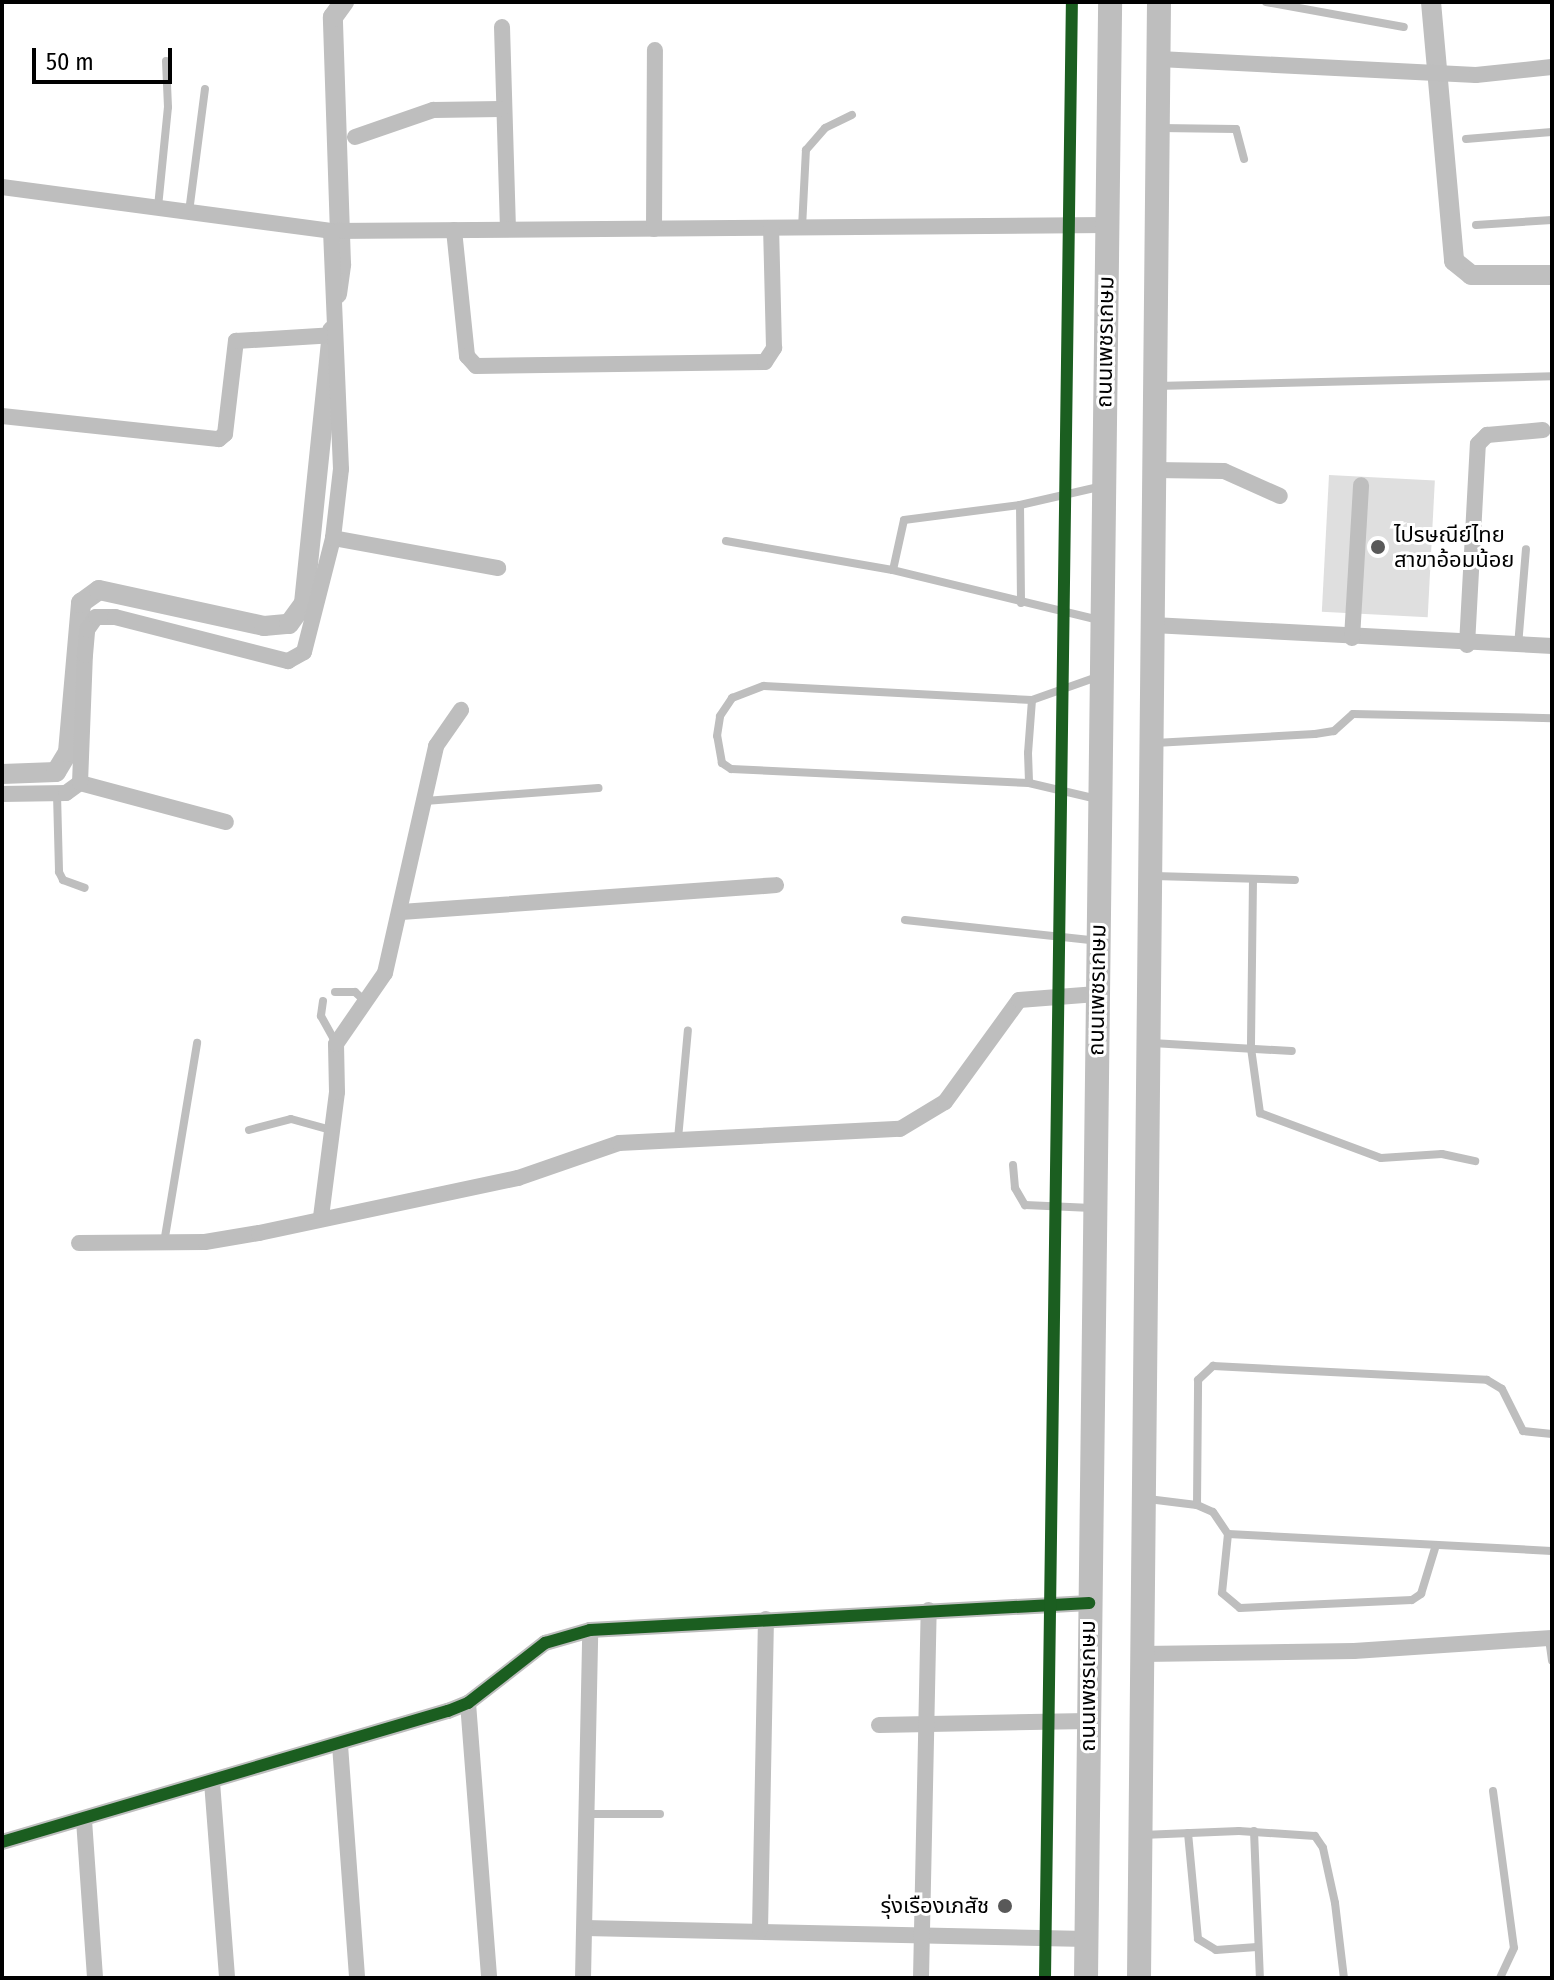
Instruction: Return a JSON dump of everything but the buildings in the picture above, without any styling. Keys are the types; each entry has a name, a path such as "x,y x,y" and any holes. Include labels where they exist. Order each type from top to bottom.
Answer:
{"main road":[{"name":"ถนนเพชรเกษม","path":"1086,1978 1110,2"},
{"path":"1139,1978 1153,876 1159,2"}],"street":[{"path":"502,27 501,109 508,229"},
{"path":"654,229 655,50"},
{"path":"1159,59 1435,72 1552,67"},
{"path":"355,137 433,110 501,109"},
{"path":"2,187 338,231 1107,225"},
{"path":"454,230 467,356 476,366 765,362 774,348 771,228"},
{"path":"80,783 86,643 96,617 115,617 271,658 297,659 310,633 333,538 341,469 335,335 338,231"},
{"path":"2,416 219,439 225,434 236,341 335,335"},
{"path":"1467,645 1478,444 1487,435 1543,430"},
{"path":"1155,470 1224,471 1280,496"},
{"path":"1352,638 1361,485"},
{"path":"333,538 498,568"},
{"path":"1153,625 1467,645 1552,646"},
{"path":"321,1217 332,1131 336,1044 368,1003 385,973 441,732 461,710"},
{"path":"2,794 57,794 80,783 226,822"},
{"path":"401,912 776,885"},
{"path":"79,1243 205,1242 518,1178 619,1143 900,1129 945,1102 1019,1000 1097,994"},
{"path":"2,1842 340,1745 468,1703 545,1643 590,1630 1089,1603"},
{"path":"921,1978 929,1723 929,1610"},
{"path":"760,1930 766,1619"},
{"path":"583,1978 590,1630"},
{"path":"1142,1654 1354,1651 1551,1638"},
{"path":"468,1703 489,1978"},
{"path":"879,1725 1088,1721"},
{"path":"340,1745 357,1978"},
{"path":"212,1782 227,1978"},
{"path":"84,1820 95,1978"},
{"path":"585,1928 1087,1939"}],"lane":[{"path":"1266,2 1404,27"},
{"path":"158,208 168,107 166,61"},
{"path":"189,212 205,89"},
{"path":"802,228 806,150 825,128 852,115"},
{"path":"1159,128 1236,129 1244,159"},
{"path":"1466,139 1552,132"},
{"path":"1476,225 1552,220"},
{"path":"1156,386 1552,376"},
{"path":"893,570 904,520 1020,505 1104,486"},
{"path":"1020,505 1021,603"},
{"path":"726,541 893,570 1102,621"},
{"path":"1518,646 1526,549"},
{"path":"1098,799 1029,783 731,769 717,751 717,736 720,716 732,698 764,686 1032,700 1101,676"},
{"path":"1029,783 1032,700"},
{"path":"1154,743 1315,734 1334,731 1353,714 1389,712 1552,718"},
{"path":"425,801 599,788"},
{"path":"57,794 59,872 63,880 85,888"},
{"path":"1153,876 1295,880"},
{"path":"1253,879 1251,1048 1254,1103 1268,1119 1381,1158 1442,1154 1475,1161"},
{"path":"905,920 1098,942"},
{"path":"335,992 355,992 368,1003"},
{"path":"323,1001 321,1016 336,1044"},
{"path":"678,1139 688,1030"},
{"path":"164,1244 197,1043"},
{"path":"1151,1043 1292,1051"},
{"path":"249,1130 291,1119 332,1131"},
{"path":"1013,1165 1015,1188 1025,1205 1093,1208"},
{"path":"1197,1505 1198,1380 1208,1367 1487,1380 1502,1389 1523,1431 1552,1434"},
{"path":"1143,1498 1197,1505 1213,1512 1228,1534 1222,1593 1240,1608 1412,1600 1421,1594 1436,1545"},
{"path":"1228,1534 1552,1551"},
{"path":"1551,1638 1552,1661"},
{"path":"1493,1791 1514,1948 1500,1978"},
{"path":"587,1814 660,1814"},
{"path":"1141,1835 1254,1831 1303,1833 1320,1841 1344,1978"},
{"path":"1254,1831 1260,1978"},
{"path":"1188,1833 1198,1939 1216,1950 1257,1947"}],"waterway":[{"path":"337,294 341,264 333,17 344,2"},
{"path":"1431,2 1454,261 1471,275 1552,275"},
{"path":"2,774 56,772 68,752 81,603 99,590 264,626 289,624 304,603 332,330"}],"cycle path":[{"path":"1045,1978 1072,2"},
{"path":"2,1842 448,1711 468,1703 545,1643 590,1630 1089,1603"}],"place":[{"name":"ไปรษณีย์ไทย สาขาอ้อมน้อย","path":"1378,547"},
{"name":"รุ่งเรืองเภสัช","path":"1005,1906"}]}
